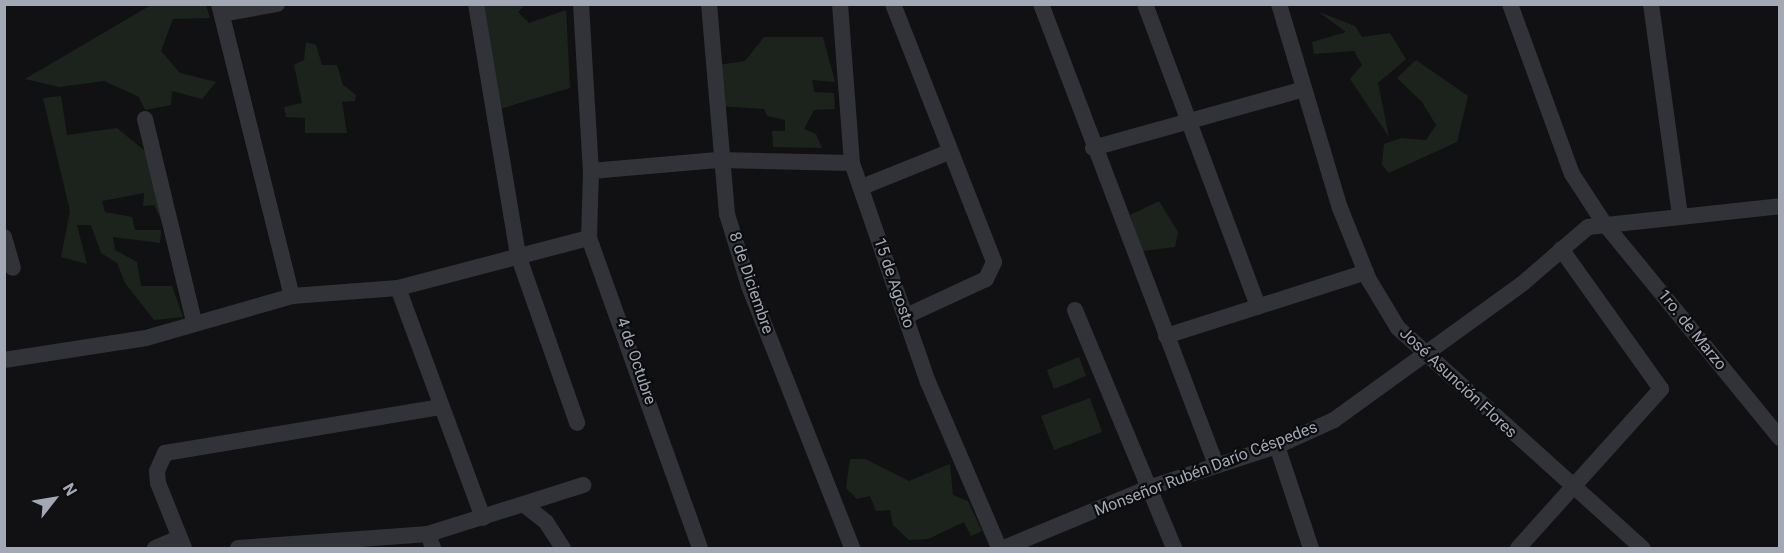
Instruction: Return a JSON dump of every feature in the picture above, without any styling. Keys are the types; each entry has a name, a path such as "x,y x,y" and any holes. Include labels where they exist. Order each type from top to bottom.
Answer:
{"street":[{"path":"277,4 220,9 292,296"},
{"path":"476,4 518,255 577,423"},
{"name":"4 de Octubre","path":"581,4 591,171 589,238 700,549"},
{"name":"8 de Diciembre","path":"708,4 718,160 749,286 852,549"},
{"name":"15 de Agosto","path":"840,4 852,163 906,316 1001,549"},
{"path":"893,4 949,152 994,262 993,272 906,316"},
{"path":"1041,4 1093,148 1215,463"},
{"path":"1145,4 1187,123 1258,307"},
{"name":"José Asunción Flores","path":"1279,4 1301,90 1366,272 1398,328 1422,353 1642,549"},
{"name":"1ro. de Marzo","path":"1510,4 1562,154 1604,223 1779,438"},
{"path":"1651,4 1680,217"},
{"path":"1093,148 1301,90"},
{"path":"145,119 194,321"},
{"path":"862,188 949,152"},
{"path":"591,171 718,160 852,163"},
{"name":"Monseñor Rubén Darío Céspedes","path":"1001,549 1148,488 1215,463 1277,446 1335,420 1422,353 1522,284 1588,227 1604,223 1779,206"},
{"path":"4,237 13,268"},
{"path":"4,360 146,338 194,321 292,296 398,288 589,238"},
{"path":"1518,549 1661,389 1561,249"},
{"path":"1166,336 1366,272"},
{"path":"398,288 483,518"},
{"path":"1075,310 1174,549"},
{"path":"155,549 182,543 158,483 165,453 441,407"},
{"path":"1277,446 1311,549"},
{"path":"238,549 431,541 483,518 527,507 583,485"},
{"path":"527,507 546,522 563,549"}],"shaded area":[{"path":"151,5 206,5 210,18 173,19 161,51 180,73 216,82 202,99 172,91 171,105 145,110 139,97 104,81 59,87 25,79"},
{"path":"481,5 525,5 518,12 529,23 566,10 570,88 500,109"},
{"path":"1319,12 1355,26 1362,37 1390,33 1406,59 1378,83 1389,137 1350,79 1362,65 1354,51 1314,54 1312,42 1346,32"},
{"path":"764,37 823,37 835,82 812,80 814,92 834,93 835,109 814,110 804,129 816,134 822,148 773,147 772,131 785,131 785,120 767,116 764,109 719,106 718,65 745,61"},
{"path":"306,42 316,45 322,65 337,65 343,85 356,95 355,101 342,102 347,133 305,133 305,118 286,117 284,107 302,103 294,65 304,60"},
{"path":"1416,60 1468,96 1457,142 1389,173 1382,165 1384,144 1401,138 1426,140 1436,125 1422,102 1397,78"},
{"path":"61,96 67,135 117,128 151,156 170,237 154,205 143,206 144,193 102,201 105,212 132,217 135,230 161,230 160,243 113,237 115,250 137,262 141,286 172,286 183,317 154,320 125,283 117,263 101,253 91,225 77,225 87,264 61,257 70,211 43,98"},
{"path":"1159,201 1178,232 1175,247 1143,251 1130,215"},
{"path":"1079,357 1086,376 1054,389 1047,370"},
{"path":"1090,398 1102,432 1054,450 1041,416"},
{"path":"850,459 865,459 909,481 950,464 953,495 968,501 982,531 971,536 964,522 928,539 909,540 893,525 890,510 876,511 870,496 857,499 846,488"}]}
